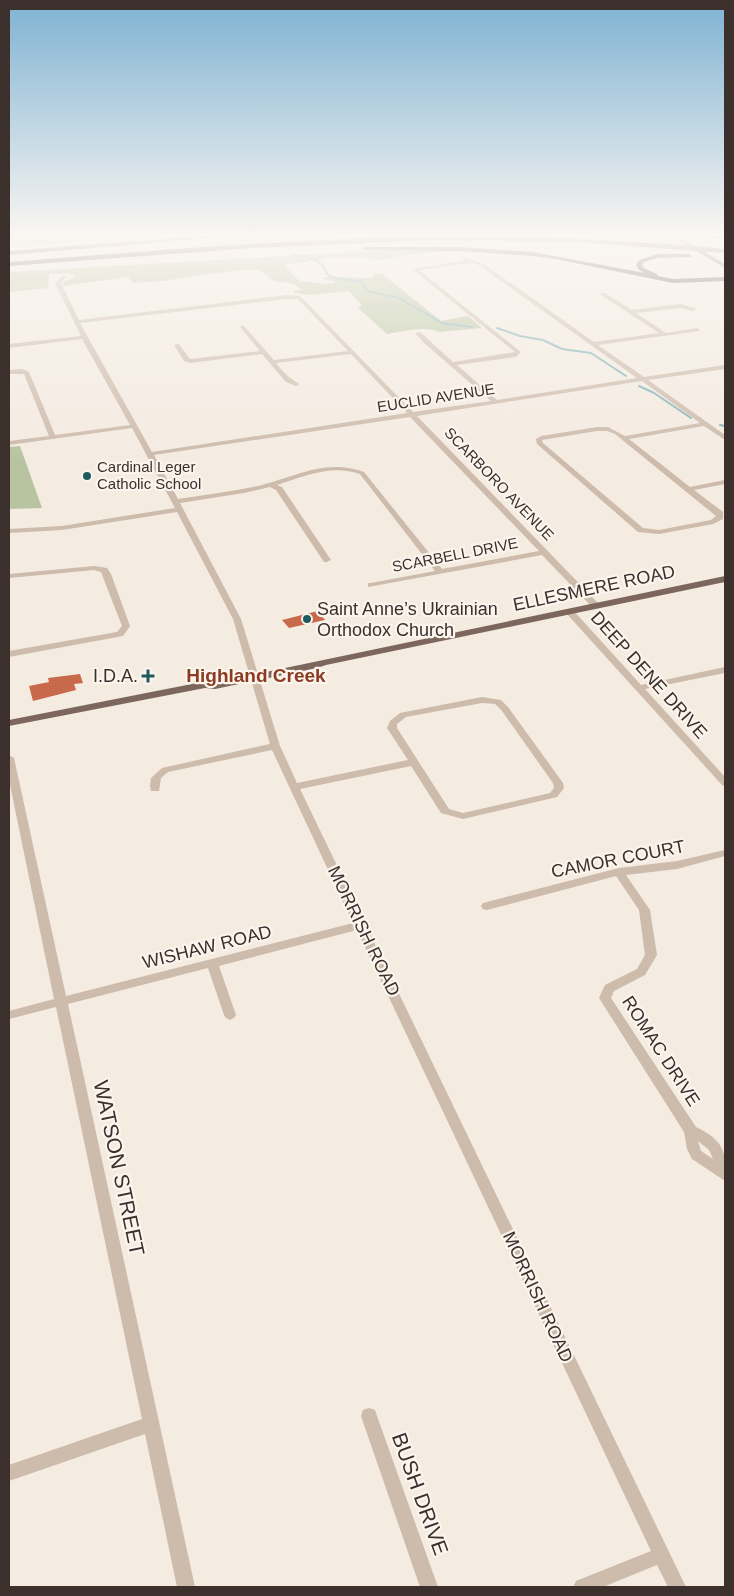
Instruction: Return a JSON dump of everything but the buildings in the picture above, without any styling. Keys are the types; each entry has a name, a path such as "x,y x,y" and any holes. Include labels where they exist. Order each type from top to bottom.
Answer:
{"main road":[{"name":"ELLESMERE ROAD","path":"9,723 205,685 215,686 254,676 317,665 323,662 725,579"}],"street":[{"name":"MORRISH ROAD","path":"71,310 237,619 275,746 676,1587"},
{"name":"SCARBORO AVENUE","path":"77,322 178,310"},
{"name":"SCARBORO AVENUE","path":"312,310 596,606"},
{"path":"452,364 516,355 518,352 467,310"},
{"path":"547,310 725,438"},
{"path":"631,312 643,310"},
{"path":"631,312 664,334"},
{"path":"243,327 288,382 296,384"},
{"path":"594,344 697,330"},
{"path":"418,333 496,402"},
{"path":"9,346 84,337"},
{"path":"177,345 186,360 190,361 262,352"},
{"path":"272,362 352,352"},
{"name":"EUCLID AVENUE","path":"150,454 725,367"},
{"path":"9,372 22,371 26,373 53,437"},
{"path":"623,438 707,424"},
{"path":"9,443 134,426"},
{"path":"603,429 613,431 689,489 720,514 720,518 718,520 659,532 641,530 558,461 542,446 539,439 603,429"},
{"path":"9,530 62,528 272,485 294,476 339,468 350,468 362,473 440,572"},
{"path":"689,489 725,482"},
{"path":"272,485 279,489 327,560"},
{"name":"SCARBELL DRIVE","path":"371,585 545,552"},
{"path":"9,576 94,568 104,570 126,626 120,634 112,636 9,654"},
{"name":"DEEP DENE DRIVE","path":"569,612 725,783"},
{"path":"640,688 725,670"},
{"path":"490,700 498,702 505,709 558,783 559,788 553,795 463,816 445,811 414,762 392,728 393,723 399,716 490,700"},
{"path":"155,789 154,781 157,775 165,770 275,746"},
{"name":"WATSON STREET","path":"9,758 186,1587"},
{"path":"294,787 414,762"},
{"name":"CAMOR COURT","path":"487,906 619,872 678,865 725,853"},
{"name":"ROMAC DRIVE","path":"619,872 644,910 651,955 641,972 609,988 605,998 691,1131 710,1140 716,1146 723,1174"},
{"name":"WISHAW ROAD","path":"9,1015 361,925"},
{"path":"212,963 230,1015"},
{"name":"ROMAC DRIVE","path":"691,1131 690,1146 701,1161 723,1174"},
{"name":"BUSH DRIVE","path":"369,1416 429,1587"},
{"path":"9,1473 150,1424"},
{"path":"582,1587 661,1555"}],"green space":[{"path":"361,310 428,310 441,321 468,316 482,328 438,332 421,329 387,334"},
{"path":"20,446 42,508 9,509 9,447"}],"waterway":[{"path":"420,310 442,323 472,327"},
{"path":"497,328 520,336 543,340 562,349 591,353 626,376"},
{"path":"639,386 654,393 691,418"},
{"path":"720,425 725,426"}],"place":[{"name":"Cardinal Leger Catholic School","path":"87,476"},
{"name":"Saint Anne’s Ukrainian Orthodox Church","path":"307,619"},
{"name":"I.D.A.","path":"148,676"}],"district":[{"name":"Highland Creek","path":"256,675"}]}
